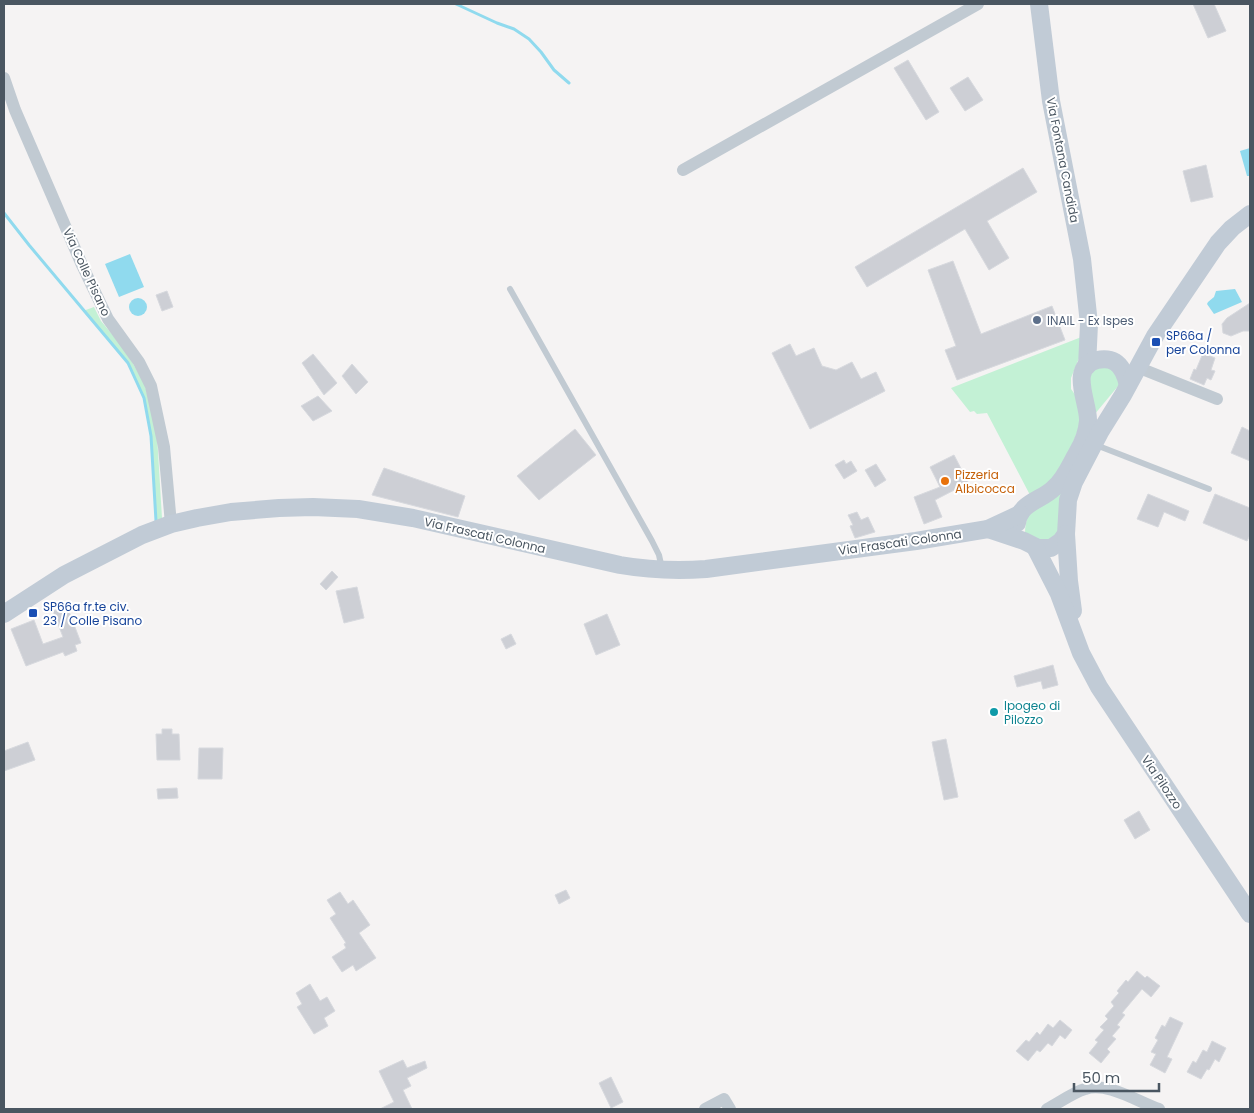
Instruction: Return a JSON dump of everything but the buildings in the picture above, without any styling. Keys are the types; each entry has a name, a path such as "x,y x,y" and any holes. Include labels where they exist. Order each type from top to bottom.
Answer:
{"main road":[{"name":"Via Fontana Candida","path":"1039,4 1050,92 1076,228 1088,316 1087,366"},
{"path":"1066,534 1070,491 1137,367 1155,336 1218,243 1232,228 1250,214"},
{"name":"Via Fontana Candida","path":"1088,316 1112,361"},
{"path":"1087,366 1094,361 1112,361 1133,352 1155,336"},
{"path":"1112,361 1123,371 1128,385"},
{"name":"Via Frascati Colonna","path":"4,614 64,575 142,535 171,524 231,512 313,507 358,509 412,518 620,565 662,570 715,568 916,541 988,529 1020,514 1026,505 1059,484 1082,443 1087,429 1087,407 1082,392 1081,380 1087,366"},
{"path":"1020,514 1017,528 1019,536 1030,544"},
{"name":"Via Frascati Colonna","path":"988,529 1046,549 1061,541 1066,534"},
{"name":"Via Pilozzo","path":"1066,534 1068,581 1078,646"},
{"name":"Via Pilozzo","path":"1030,544 1059,594 1078,646 1106,697 1250,914"}],"street":[{"path":"683,170 978,4"},
{"name":"Via Colle Pisano","path":"4,78 19,118 82,265 108,319 139,362 151,386 164,447 171,524"},
{"path":"1137,367 1217,399"},
{"path":"1046,1109 1082,1090 1099,1087 1109,1089 1159,1109"},
{"path":"705,1109 727,1104"}],"lane":[{"path":"510,289 652,541 659,555 662,570"},
{"path":"1094,444 1209,489"}],"green space":[{"path":"94,307 101,321 126,351 145,385 157,435 162,518 156,521 151,440 144,401 128,364 83,311"},
{"path":"1084,336 1084,346 1071,378 1071,389 1083,410 1078,430 1065,463 1047,487 1030,495 987,413 977,414 974,411 970,412 951,388"},
{"path":"1108,364 1120,378 1119,385 1094,415 1088,385 1091,369"},
{"path":"1061,491 1059,531 1054,538 1043,543 1025,534 1028,517 1035,507"}],"water":[{"path":"1250,148 1250,176 1247,176 1240,151"},
{"path":"130,254 144,287 119,297 105,264"},
{"path":"1235,289 1242,302 1214,314 1207,304 1214,297 1216,291"},
{"path":"138,298 144,301 147,307 144,313 138,316 132,313 129,307 132,301"}],"waterway":[{"path":"456,4 514,29 529,39 554,70 569,83"},
{"path":"4,213 128,363 144,398 151,436 156,521"}],"place":[{"name":"INAIL - Ex Ispes","path":"1037,320"},
{"name":"SP66a / per Colonna","path":"1156,342"},
{"name":"Pizzeria Albicocca","path":"945,481"},
{"name":"SP66a fr.te civ. 23 / Colle Pisano","path":"33,613"},
{"name":"Ipogeo di Pilozzo","path":"994,712"}]}
